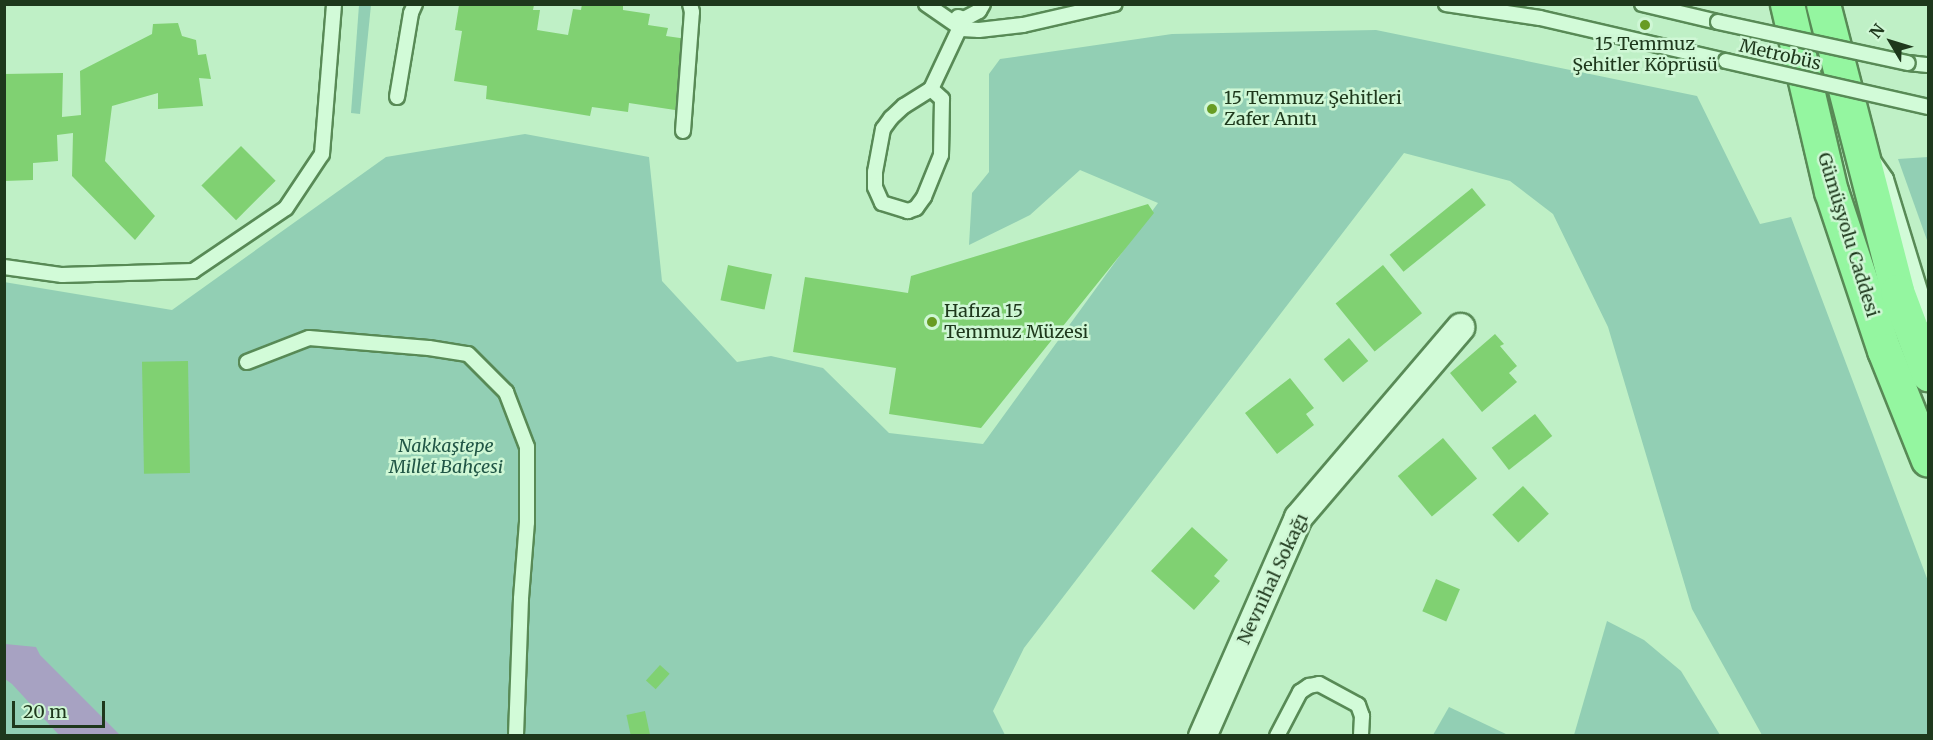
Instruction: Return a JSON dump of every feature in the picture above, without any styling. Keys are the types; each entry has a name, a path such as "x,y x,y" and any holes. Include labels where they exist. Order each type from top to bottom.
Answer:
{"main road":[{"name":"Gümüşyolu Caddesi","path":"1787,4 1831,191 1884,350 1929,460"},
{"name":"Gümüşyolu Caddesi","path":"1823,4 1897,291 1929,374"}],"street":[{"name":"Nevnihal Sokağı","path":"1202,735 1298,517 1460,327"}],"lane":[{"path":"4,267 62,275 193,271 286,208 322,154 334,4"},
{"path":"397,97 411,13 415,4"},
{"path":"683,131 692,12 690,4"},
{"path":"926,4 979,30 1023,25 1114,4"},
{"path":"932,4 963,24"},
{"path":"931,89 942,99 941,155 924,196 916,208 908,211 882,203 875,187 875,172 884,129 891,118 904,106 931,89 963,24 983,4"},
{"name":"Metrobüs","path":"1446,4 1540,18 1929,107"},
{"path":"1642,4 1908,63 1929,65"},
{"path":"1855,134 1886,179 1929,316"},
{"path":"247,362 309,338 429,348 468,354 506,392 527,447 527,522 520,599 516,735"},
{"path":"1277,735 1300,692 1309,686 1320,684 1358,705 1362,716 1361,735"}],"green space":[{"path":"359,5 371,5 360,114 351,113"},
{"name":"Nakkaştepe Millet Bahçesi","path":"1376,30 1697,96 1760,224 1791,217 1928,581 1928,735 1762,735 1692,609 1608,327 1553,214 1510,181 1404,153 1024,648 993,711 1005,735 5,735 4,282 172,310 386,157 525,134 649,157 662,281 737,362 771,356 823,368 889,433 983,444 1158,203 1080,170 1030,215 969,245 972,193 989,172 989,74 1000,59 1172,34"},
{"path":"1928,157 1928,243 1898,159"},
{"path":"1607,621 1644,640 1681,671 1720,735 1574,735"},
{"path":"1449,707 1508,735 1433,735"}],"shaded area":[{"path":"5,644 36,647 40,655 120,735 59,735 5,679"}],"building":[{"path":"582,4 623,4 623,10 650,14 648,25 668,28 666,36 687,39 675,110 629,103 628,112 592,107 590,116 486,99 487,86 454,81 462,31 455,30 459,5 534,5 533,10 540,10 537,30 568,35 573,9 581,10"},
{"path":"178,23 182,36 196,40 198,55 206,54 211,79 199,78 203,106 158,109 158,93 112,106 105,161 155,216 135,240 72,176 73,133 57,135 58,161 33,163 33,180 4,181 4,74 63,73 62,117 81,115 80,71 152,34 153,24"},
{"path":"241,146 276,181 236,220 201,186"},
{"path":"1472,188 1486,205 1403,272 1390,255"},
{"name":"Hafıza 15 Temmuz Müzesi","path":"1148,204 1154,213 981,428 889,414 896,368 793,352 805,277 908,293 911,276"},
{"path":"728,265 772,274 765,310 721,300"},
{"path":"1383,265 1422,313 1375,352 1336,303"},
{"path":"1495,334 1504,344 1500,346 1517,366 1509,373 1517,382 1482,412 1450,373"},
{"path":"1349,338 1368,361 1343,382 1324,359"},
{"path":"188,361 190,473 144,474 142,362"},
{"path":"1290,378 1314,408 1306,414 1314,425 1277,454 1245,413"},
{"path":"1535,414 1552,436 1509,470 1492,448"},
{"path":"1443,438 1477,479 1432,517 1398,476"},
{"path":"1523,486 1549,514 1518,542 1492,515"},
{"path":"1192,527 1228,560 1214,576 1220,581 1194,610 1151,571"},
{"path":"1436,579 1460,589 1446,621 1422,611"},
{"path":"660,665 670,674 656,689 646,681"},
{"path":"645,711 650,734 631,736 626,715"}],"place":[{"name":"15 Temmuz Şehitler Köprüsü","path":"1645,25"},
{"name":"15 Temmuz Şehitleri Zafer Anıtı","path":"1212,109"},
{"name":"Hafıza 15 Temmuz Müzesi","path":"932,322"}]}
